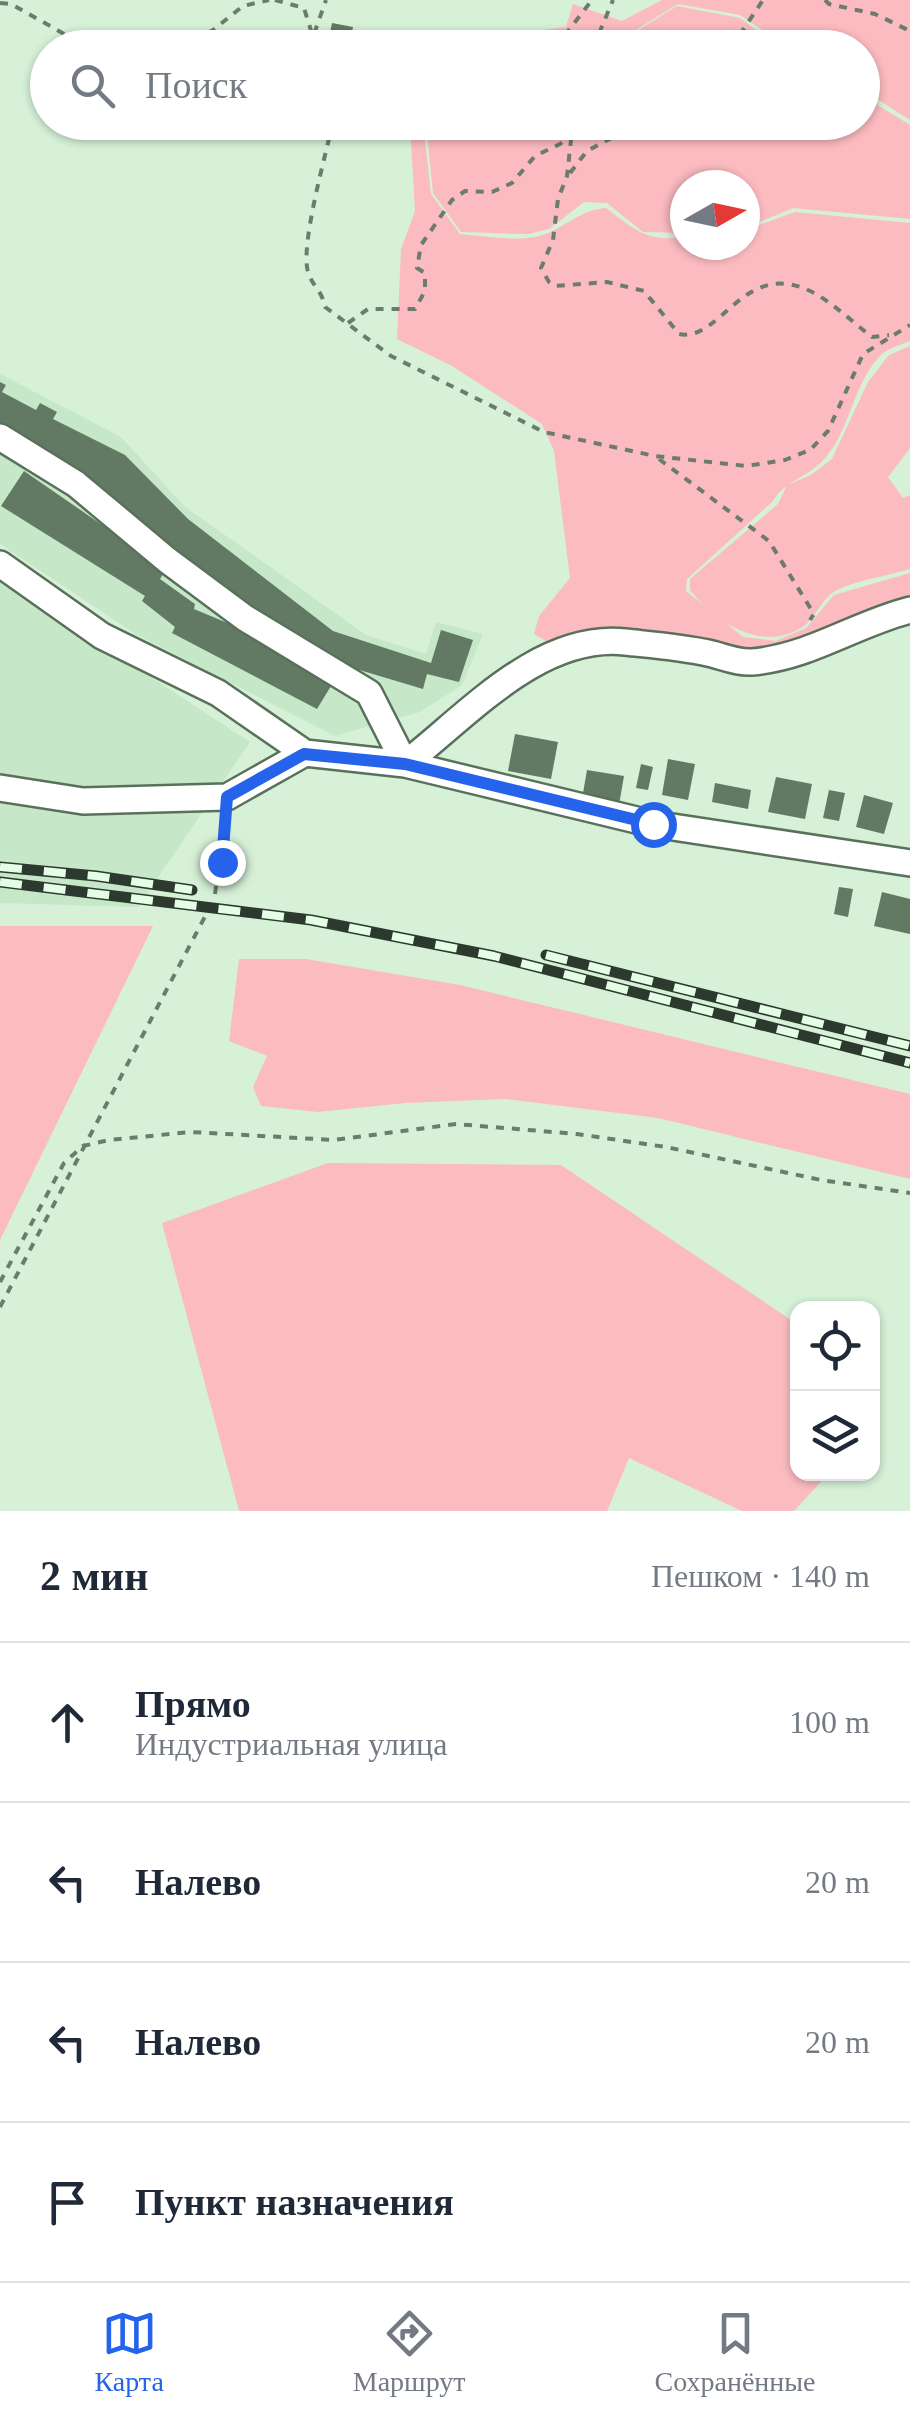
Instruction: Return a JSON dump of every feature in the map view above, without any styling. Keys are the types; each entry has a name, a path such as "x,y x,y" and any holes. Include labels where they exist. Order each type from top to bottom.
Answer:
{"street":[{"path":"0,437 76,484 167,560 245,618 369,693 405,764"},
{"path":"4,574 102,636 218,693 304,754 405,764 653,824 910,863"},
{"path":"405,764 495,688 560,650 612,640 672,646 746,663 784,658 910,610"},
{"path":"0,788 83,802 227,797 304,754"}],"path":[{"path":"213,30 242,6 272,0 304,8 311,30"},
{"path":"315,30 326,0"},
{"path":"569,30 592,0"},
{"path":"600,30 613,0"},
{"path":"744,30 764,0"},
{"path":"825,0 876,14 910,30"},
{"path":"0,3 11,4 57,30"},
{"path":"329,140 307,249 308,274 323,293 325,307 391,356 544,432 655,456 746,466 785,460 810,450 828,431 863,354 910,325"},
{"path":"348,323 368,310 414,309 426,291 425,273 417,268 421,244 452,200 465,192 492,192 512,183 535,156 565,140"},
{"path":"571,140 568,176 558,200 553,240 541,268 548,282 555,286 607,282 644,291 679,334 686,336 707,328 750,290 786,284 815,294 872,336 893,334"},
{"path":"568,176 588,152 610,140"},
{"path":"655,456 769,541 814,614 784,658"},
{"path":"215,894 227,797"},
{"path":"0,1307 210,907"},
{"path":"0,1282 64,1163 83,1146 190,1132 334,1140 456,1124 630,1142 820,1180 910,1193"}],"shaded area":[{"path":"662,0 910,0 910,120 880,101 880,30 762,30 740,15 678,4 636,30 542,30 566,27 573,4 622,21"},
{"path":"677,6 740,18 756,30 638,30"},
{"path":"880,106 910,125 910,219 793,208 760,222 760,170 670,170 670,233 643,232 607,203 584,202 549,229 528,234 461,232 433,193 428,140 880,140"},
{"path":"411,140 425,140 431,194 460,234 527,238 606,208 642,233 670,238 670,260 760,260 760,225 795,212 910,223 910,341 885,352 872,365 826,457 778,494 687,579 686,591 743,637 776,641 806,628 834,595 910,573 910,606 783,655 554,646 534,634 539,616 570,578 554,451 542,424 452,366 397,339 401,249 415,211"},
{"path":"910,346 910,448 888,477 903,498 910,495 910,569 835,591 804,626 788,634 757,636 727,623 690,590 690,579 778,504 787,485 811,475 832,459 868,382 889,355"},
{"path":"0,374 121,437 184,506 366,635 426,654 436,622 483,634 462,685 420,712 335,736 137,635 0,544"},
{"path":"0,578 250,742 138,907 0,903"},
{"path":"0,926 153,926 0,1240"},
{"path":"239,959 306,959 460,985 910,1094 910,1179 658,1118 505,1099 318,1112 261,1106 253,1087 267,1056 229,1041"},
{"path":"328,1163 561,1165 790,1319 790,1481 822,1481 794,1511 742,1511 629,1458 607,1511 239,1511 162,1223"}],"building":[{"path":"332,23 353,27 352,30 331,30"},
{"path":"0,382 6,385 2,392 36,410 40,403 57,412 53,419 125,455 188,519 333,631 431,663 441,630 473,640 459,682 427,674 423,689 336,663 306,646 171,550 96,482 0,422"},
{"path":"24,471 166,569 160,579 195,604 194,609 237,627 334,681 317,709 172,633 175,627 142,601 145,596 1,506"},
{"path":"515,734 558,742 551,779 508,771"},
{"path":"668,759 695,764 688,800 662,795"},
{"path":"641,764 653,767 648,790 636,788"},
{"path":"587,770 624,776 619,805 582,799"},
{"path":"776,777 812,784 805,819 768,812"},
{"path":"715,783 751,790 748,809 712,802"},
{"path":"829,790 845,793 839,821 823,818"},
{"path":"864,795 893,803 884,834 856,827"},
{"path":"839,887 853,889 848,917 834,914"},
{"path":"882,892 910,899 910,934 874,926"}],"railway":[{"path":"0,867 192,890"},
{"path":"0,882 311,920 494,956 910,1063"},
{"path":"546,955 910,1046"}],"route":[{"path":"222,862 227,797 304,754 405,764 653,824"}]}
